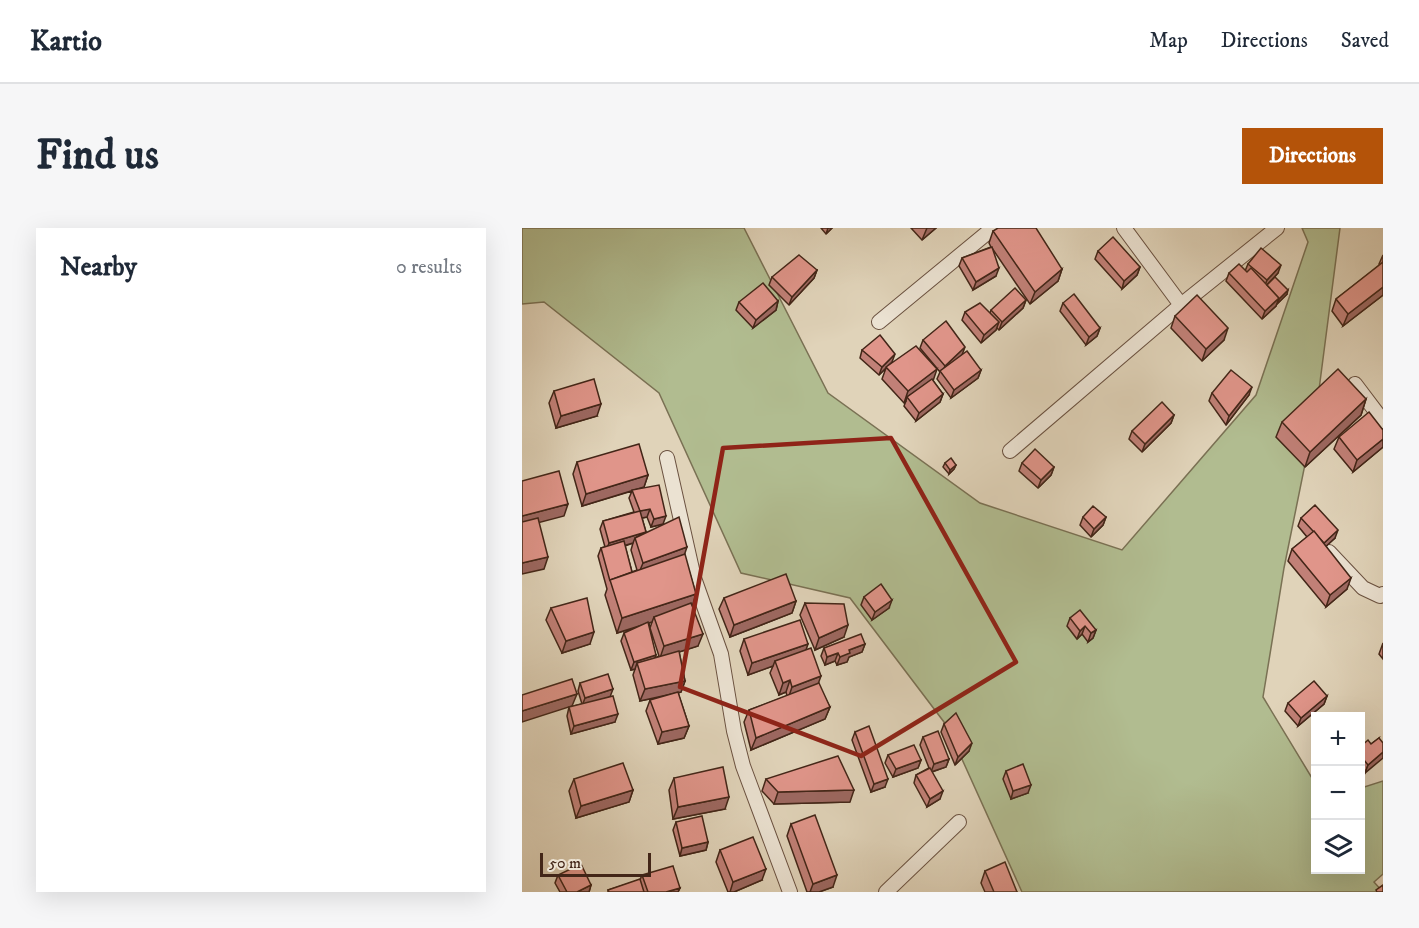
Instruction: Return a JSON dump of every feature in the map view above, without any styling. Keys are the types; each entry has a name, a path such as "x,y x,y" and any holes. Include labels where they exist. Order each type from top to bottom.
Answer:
{"street":[{"path":"879,322 993,228"},
{"path":"1124,228 1181,305"},
{"path":"1010,451 1181,305 1277,228"},
{"path":"1355,384 1383,421"},
{"path":"667,458 694,578 721,654 734,731 743,766 790,892"},
{"path":"1329,552 1363,588 1380,596 1383,594"},
{"path":"886,892 959,822"}],"highlighted area":[{"path":"891,438 1016,662 861,756 680,687 723,448"}],"green space":[{"path":"522,228 744,228 828,393 980,503 1122,550 1256,395 1308,242 1302,228 1340,228 1317,405 1284,568 1263,697 1311,776 1311,874 1365,874 1365,787 1383,781 1383,874 1374,882 1383,892 1022,892 947,726 850,598 741,573 659,393 544,302 522,304"}],"building":[{"path":"998,228 1036,228 1062,269 1035,292 993,231"},
{"path":"1113,237 1140,267 1124,281 1098,251"},
{"path":"992,247 999,268 976,282 962,258"},
{"path":"1261,248 1281,265 1267,280 1248,264"},
{"path":"799,255 817,270 792,297 772,277"},
{"path":"1383,262 1383,287 1348,314 1336,299"},
{"path":"1239,264 1247,272 1251,268 1279,298 1265,311 1229,273"},
{"path":"1275,277 1288,290 1279,299 1267,285"},
{"path":"763,283 778,301 756,320 739,302"},
{"path":"1015,288 1026,300 1002,322 991,310"},
{"path":"1074,294 1100,328 1089,337 1063,303"},
{"path":"1197,295 1228,328 1206,349 1175,316"},
{"path":"980,303 999,322 984,335 965,312"},
{"path":"946,321 965,347 945,366 923,340"},
{"path":"880,335 895,354 882,367 862,350"},
{"path":"916,346 937,369 908,391 886,367"},
{"path":"967,351 981,370 954,390 940,371"},
{"path":"1338,369 1366,399 1310,452 1282,422"},
{"path":"1231,370 1252,387 1229,416 1212,393"},
{"path":"594,379 601,404 561,416 554,391"},
{"path":"932,379 943,394 919,413 907,397"},
{"path":"1162,402 1174,415 1145,444 1132,431"},
{"path":"1369,412 1383,430 1383,439 1357,460 1339,437"},
{"path":"639,444 648,475 586,494 577,462"},
{"path":"1035,449 1054,467 1041,480 1022,463"},
{"path":"951,458 956,465 950,470 945,463"},
{"path":"559,471 568,504 522,516 522,481"},
{"path":"659,485 666,516 654,519 650,509 640,511 632,490"},
{"path":"1315,505 1338,530 1324,543 1301,518"},
{"path":"1093,506 1106,517 1094,529 1083,517"},
{"path":"640,511 646,532 609,543 603,521"},
{"path":"679,517 687,547 643,563 635,538"},
{"path":"538,518 548,557 522,563 522,522"},
{"path":"1314,531 1351,578 1330,595 1292,549"},
{"path":"624,541 632,572 610,581 601,548"},
{"path":"685,554 696,594 622,618 610,580"},
{"path":"786,574 796,601 734,625 724,598"},
{"path":"881,584 892,600 875,612 864,597"},
{"path":"587,598 594,632 566,641 551,608"},
{"path":"691,603 703,634 664,646 654,617"},
{"path":"805,603 844,604 848,625 819,638"},
{"path":"1080,610 1096,630 1091,633 1085,626 1080,631 1070,618"},
{"path":"800,620 808,644 752,663 744,639"},
{"path":"648,622 656,655 634,662 624,633"},
{"path":"861,634 865,644 849,650 850,653 840,657 838,653 827,657 824,648"},
{"path":"811,648 821,676 792,687 790,680 783,683 775,661"},
{"path":"679,651 685,681 645,689 637,663"},
{"path":"608,674 613,689 585,698 580,683"},
{"path":"572,679 577,694 522,711 522,695"},
{"path":"1314,681 1327,696 1301,718 1288,703"},
{"path":"819,683 830,707 756,738 749,710"},
{"path":"678,692 689,726 662,732 650,700"},
{"path":"613,696 618,714 574,726 569,707"},
{"path":"956,713 972,743 958,757 944,724"},
{"path":"869,726 888,779 874,784 855,732"},
{"path":"938,731 949,759 934,764 923,737"},
{"path":"1379,738 1383,743 1383,752 1368,765 1365,761 1365,743 1368,740 1371,744"},
{"path":"914,745 921,760 896,769 888,755"},
{"path":"838,756 854,790 778,792 766,779"},
{"path":"623,763 633,790 581,806 574,779"},
{"path":"1023,764 1031,785 1013,791 1006,771"},
{"path":"723,767 729,797 678,807 674,778"},
{"path":"930,768 943,791 930,799 916,775"},
{"path":"815,815 837,875 813,884 791,824"},
{"path":"702,816 708,842 682,848 676,822"},
{"path":"753,837 766,869 733,882 720,850"},
{"path":"1005,862 1017,892 994,892 985,871"},
{"path":"581,864 591,885 577,892 567,892 558,875"},
{"path":"673,866 680,888 666,892 648,892 642,875"},
{"path":"640,879 644,892 609,892 608,890"},
{"path":"1383,885 1383,892 1377,892 1376,890"}]}
